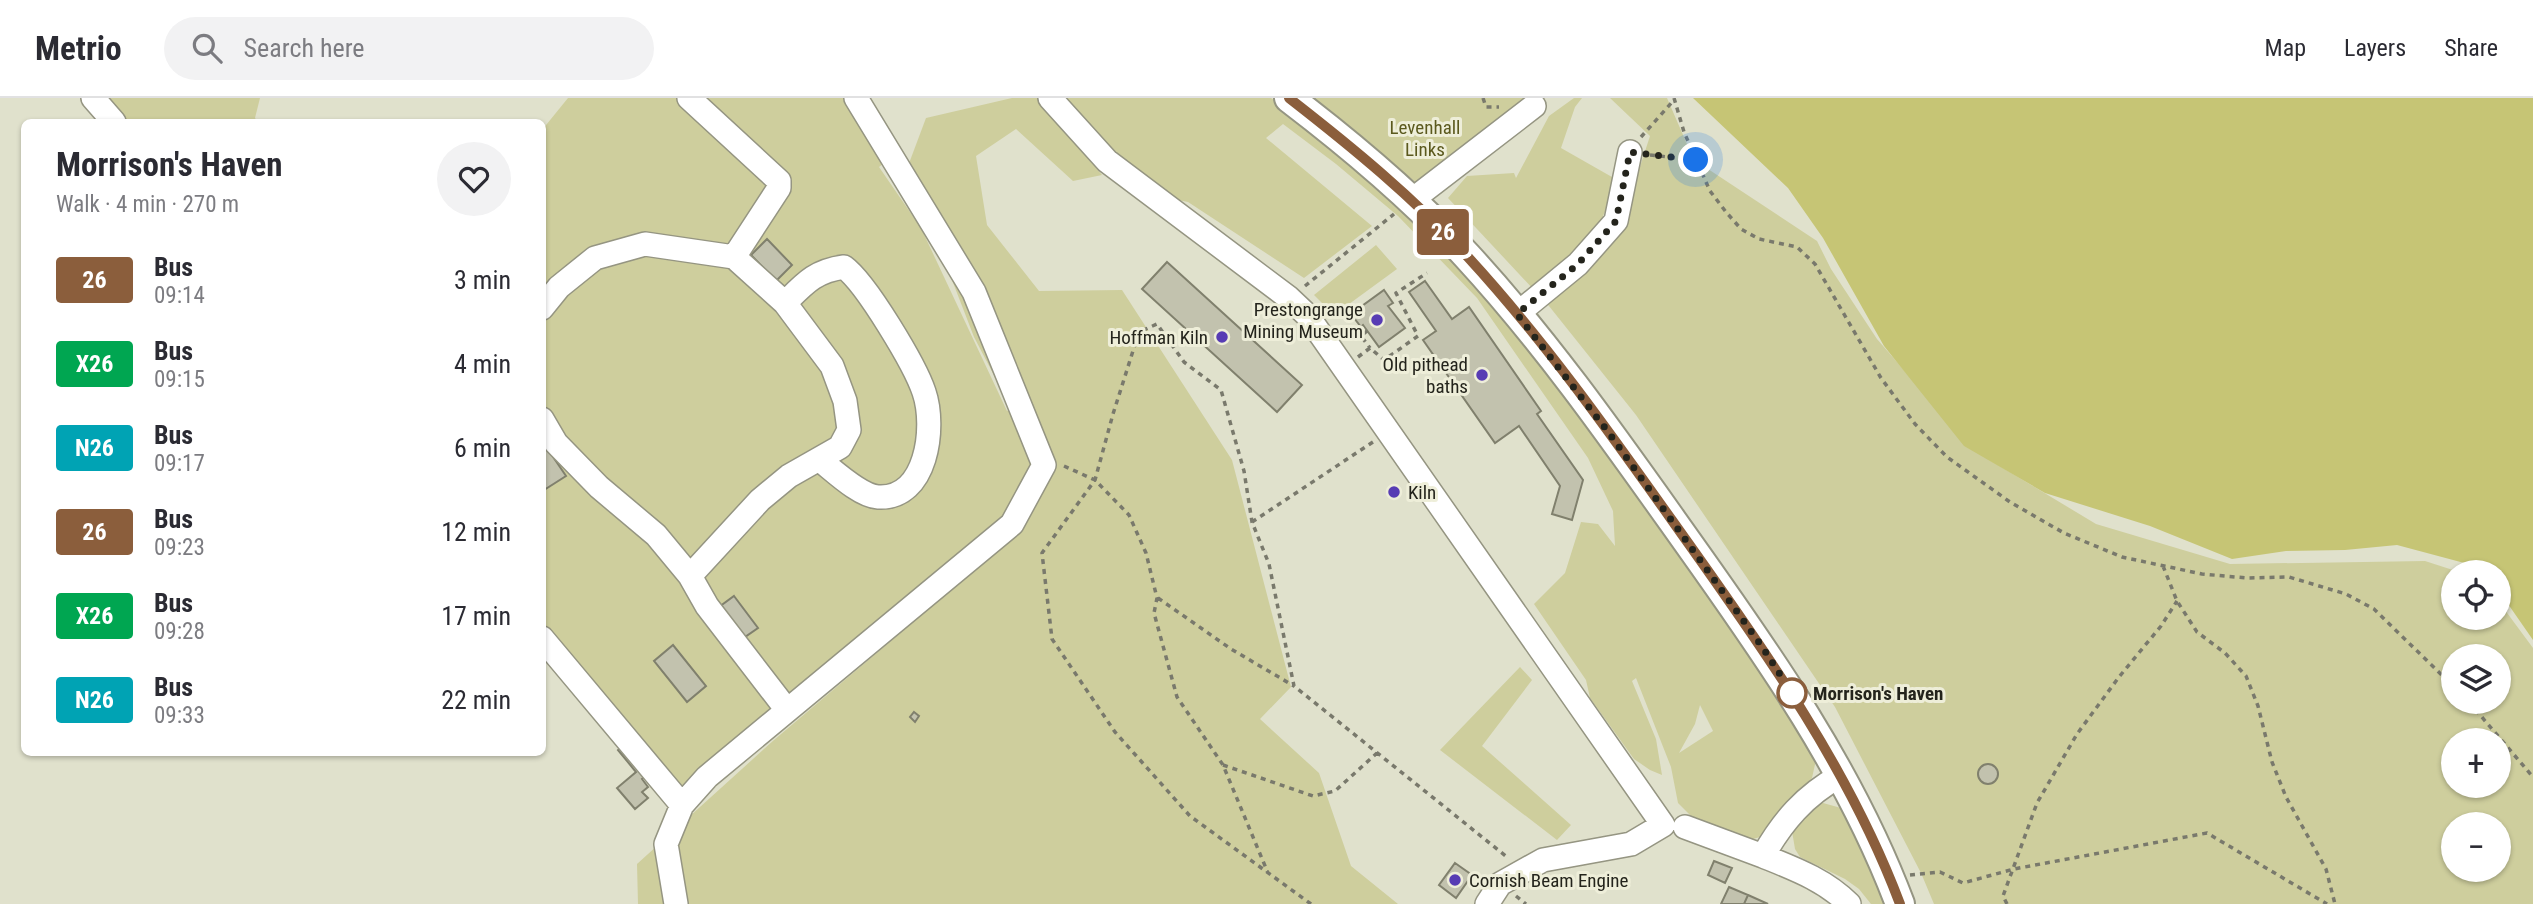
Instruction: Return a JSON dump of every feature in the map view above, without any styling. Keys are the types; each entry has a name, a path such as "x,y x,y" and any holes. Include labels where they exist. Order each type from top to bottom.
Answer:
{"main road":[{"path":"1289,98 1358,150 1467,256 1517,314 1609,433 1763,648 1803,710 1840,776 1896,893"}],"street":[{"path":"93,98 111,119"},
{"path":"690,98 779,181 779,188 734,257"},
{"path":"676,904 666,844 682,805 707,777 1012,524 1044,465 974,292 856,98"},
{"path":"1049,98 1107,161 1290,298 1307,316 1390,431 1663,825 1631,844 1544,860 1500,884 1487,904"},
{"path":"1412,200 1534,106"},
{"path":"1517,314 1578,264 1616,221 1630,152"},
{"path":"546,303 559,287 595,258 645,244 734,257 785,303 832,366 845,401 849,430 839,447 789,476 760,500 690,576"},
{"path":"785,303 805,283 824,270 844,267 855,275 892,332 924,391 929,416 928,443 917,475 901,493 876,498 855,487 820,460"},
{"path":"546,426 556,443 599,487 656,535 690,576 707,606 787,710"},
{"path":"546,643 682,805"},
{"path":"1763,856 1779,828 1801,802 1840,776"},
{"path":"1685,827 1808,874 1837,891 1849,904"}],"path":[{"path":"1674,99 1630,152 1696,160"},
{"path":"1674,99 1684,132 1710,191 1741,229 1759,239 1797,247 1815,264 1881,378 1915,424 1947,457 2010,502 2064,533 2122,557 2202,574 2247,578 2289,577 2346,594 2374,609 2441,674"},
{"path":"1290,298 1412,200"},
{"path":"1367,331 1361,336 1384,360 1418,336 1396,293 1427,273"},
{"path":"1294,686 1269,564 1252,523 1244,471 1222,390 1184,362 1157,324 1139,332 1095,480 1042,554 1052,639 1115,732 1190,816 1311,904"},
{"path":"1345,367 1370,348"},
{"path":"1252,523 1390,431"},
{"path":"1062,466 1095,480 1129,515 1146,553 1157,598 1154,613 1177,697 1223,765 1269,873"},
{"path":"2163,565 2177,601 2197,632 2225,653 2246,676 2258,706 2272,762 2286,797 2326,869 2335,904"},
{"path":"1157,598 1231,649 1294,686 1522,870"},
{"path":"2007,904 2003,896 2037,803 2077,734 2161,626 2177,601"},
{"path":"2479,714 2533,777"},
{"path":"1223,765 1313,796 1335,791 1377,753"},
{"path":"1896,893 1907,875 1940,872 1963,883 2014,869 2207,833 2327,904"}],"green space":[{"path":"107,98 260,98 256,119 125,119"},
{"path":"568,98 851,98 889,159 879,167 921,228 1007,411 1011,408 974,337 908,166 926,118 1012,98 1038,98 1102,175 1073,181 1016,129 976,156 987,225 1039,291 1122,290 1232,460 1291,687 1260,719 1319,773 1351,866 1398,904 638,904 637,864 774,740 951,590 830,661 678,790 546,636 546,125"},
{"path":"1065,98 1271,98 1295,114 1408,212 1509,320 1740,632 1816,760 1812,778 1760,837 1746,841 1699,824 1678,803 1671,767 1636,678 1632,681 1656,739 1662,775 1634,759 1590,698 1586,680 1534,604 1565,573 1581,522 1598,524 1615,546 1613,511 1588,458 1477,298 1398,216 1283,124 1266,138 1372,226 1304,278 1188,202 1178,200 1115,154","holes":["1700,705 1713,731 1679,753 1695,724"]},
{"name":"Levenhall Links","path":"1303,98 1537,98 1425,189"},
{"path":"1574,98 1582,98 1575,107 1561,148 1619,181 1577,273 1627,227 1635,182 1650,136 1610,98 1667,98 1696,165 1708,169 1817,241 1831,269 1877,339 1973,450 2096,524 2230,564 2425,561 2441,566 2441,630 2511,630 2511,618 2533,648 2533,904 1934,904 1921,873 1835,707 1636,415 1549,306 1448,198 1467,176 1514,173 1516,178 1549,116"},
{"path":"1376,245 1397,269 1334,315 1314,295"},
{"path":"1520,667 1532,680 1482,746 1571,825 1557,840 1440,750"},
{"path":"1823,803 1841,808 1848,814 1888,904 1871,904 1859,889 1845,879 1800,857 1795,849 1792,831 1814,804"}],"shaded area":[{"path":"1693,98 2533,98 2533,640 2511,608 2511,560 2453,560 2397,545 2345,550 2286,551 2232,559 2150,526 2045,493 1964,446 1884,346 1823,238 1788,188"}],"building":[{"path":"767,239 792,265 776,281 751,255"},
{"name":"Hoffman Kiln","path":"1167,262 1302,385 1277,412 1142,289"},
{"name":"Old pithead baths","path":"1425,281 1452,319 1469,307 1541,411 1537,414 1583,480 1572,520 1552,514 1560,486 1519,426 1495,443 1423,340 1436,331 1409,292"},
{"name":"Prestongrange Mining Museum","path":"1384,290 1393,303 1388,306 1405,328 1379,347 1351,314"},
{"path":"546,446 566,476 546,489"},
{"path":"734,596 758,628 742,639 719,607"},
{"path":"673,645 706,686 687,702 654,661"},
{"path":"914,712 919,716 915,722 910,717"},
{"path":"625,744 649,773 642,779 648,787 642,792 648,798 635,809 617,788 636,772 618,750"},
{"path":"1988,764 1995,767 1998,774 1995,781 1988,784 1981,781 1978,774 1981,767"},
{"path":"1714,861 1732,868 1725,883 1708,875"},
{"name":"Cornish Beam Engine","path":"1455,863 1472,875 1456,898 1439,885"},
{"path":"1729,887 1748,895 1744,904 1721,904"},
{"path":"1748,895 1768,904 1744,904"}],"bus line":[{"name":"26","path":"1289,98 1358,150 1467,256 1517,314 1609,433 1763,648 1803,710 1840,776 1900,904"}],"place":[{"name":"Prestongrange Mining Museum","path":"1377,320"},
{"name":"Hoffman Kiln","path":"1222,337"},
{"name":"Old pithead baths","path":"1482,375"},
{"name":"Kiln","path":"1394,492"},
{"name":"Morrison's Haven","path":"1792,693"},
{"name":"Cornish Beam Engine","path":"1455,880"}],"route":[{"path":"1696,160 1630,152 1616,221 1578,264 1517,314 1609,433 1763,648 1792,693"}]}
